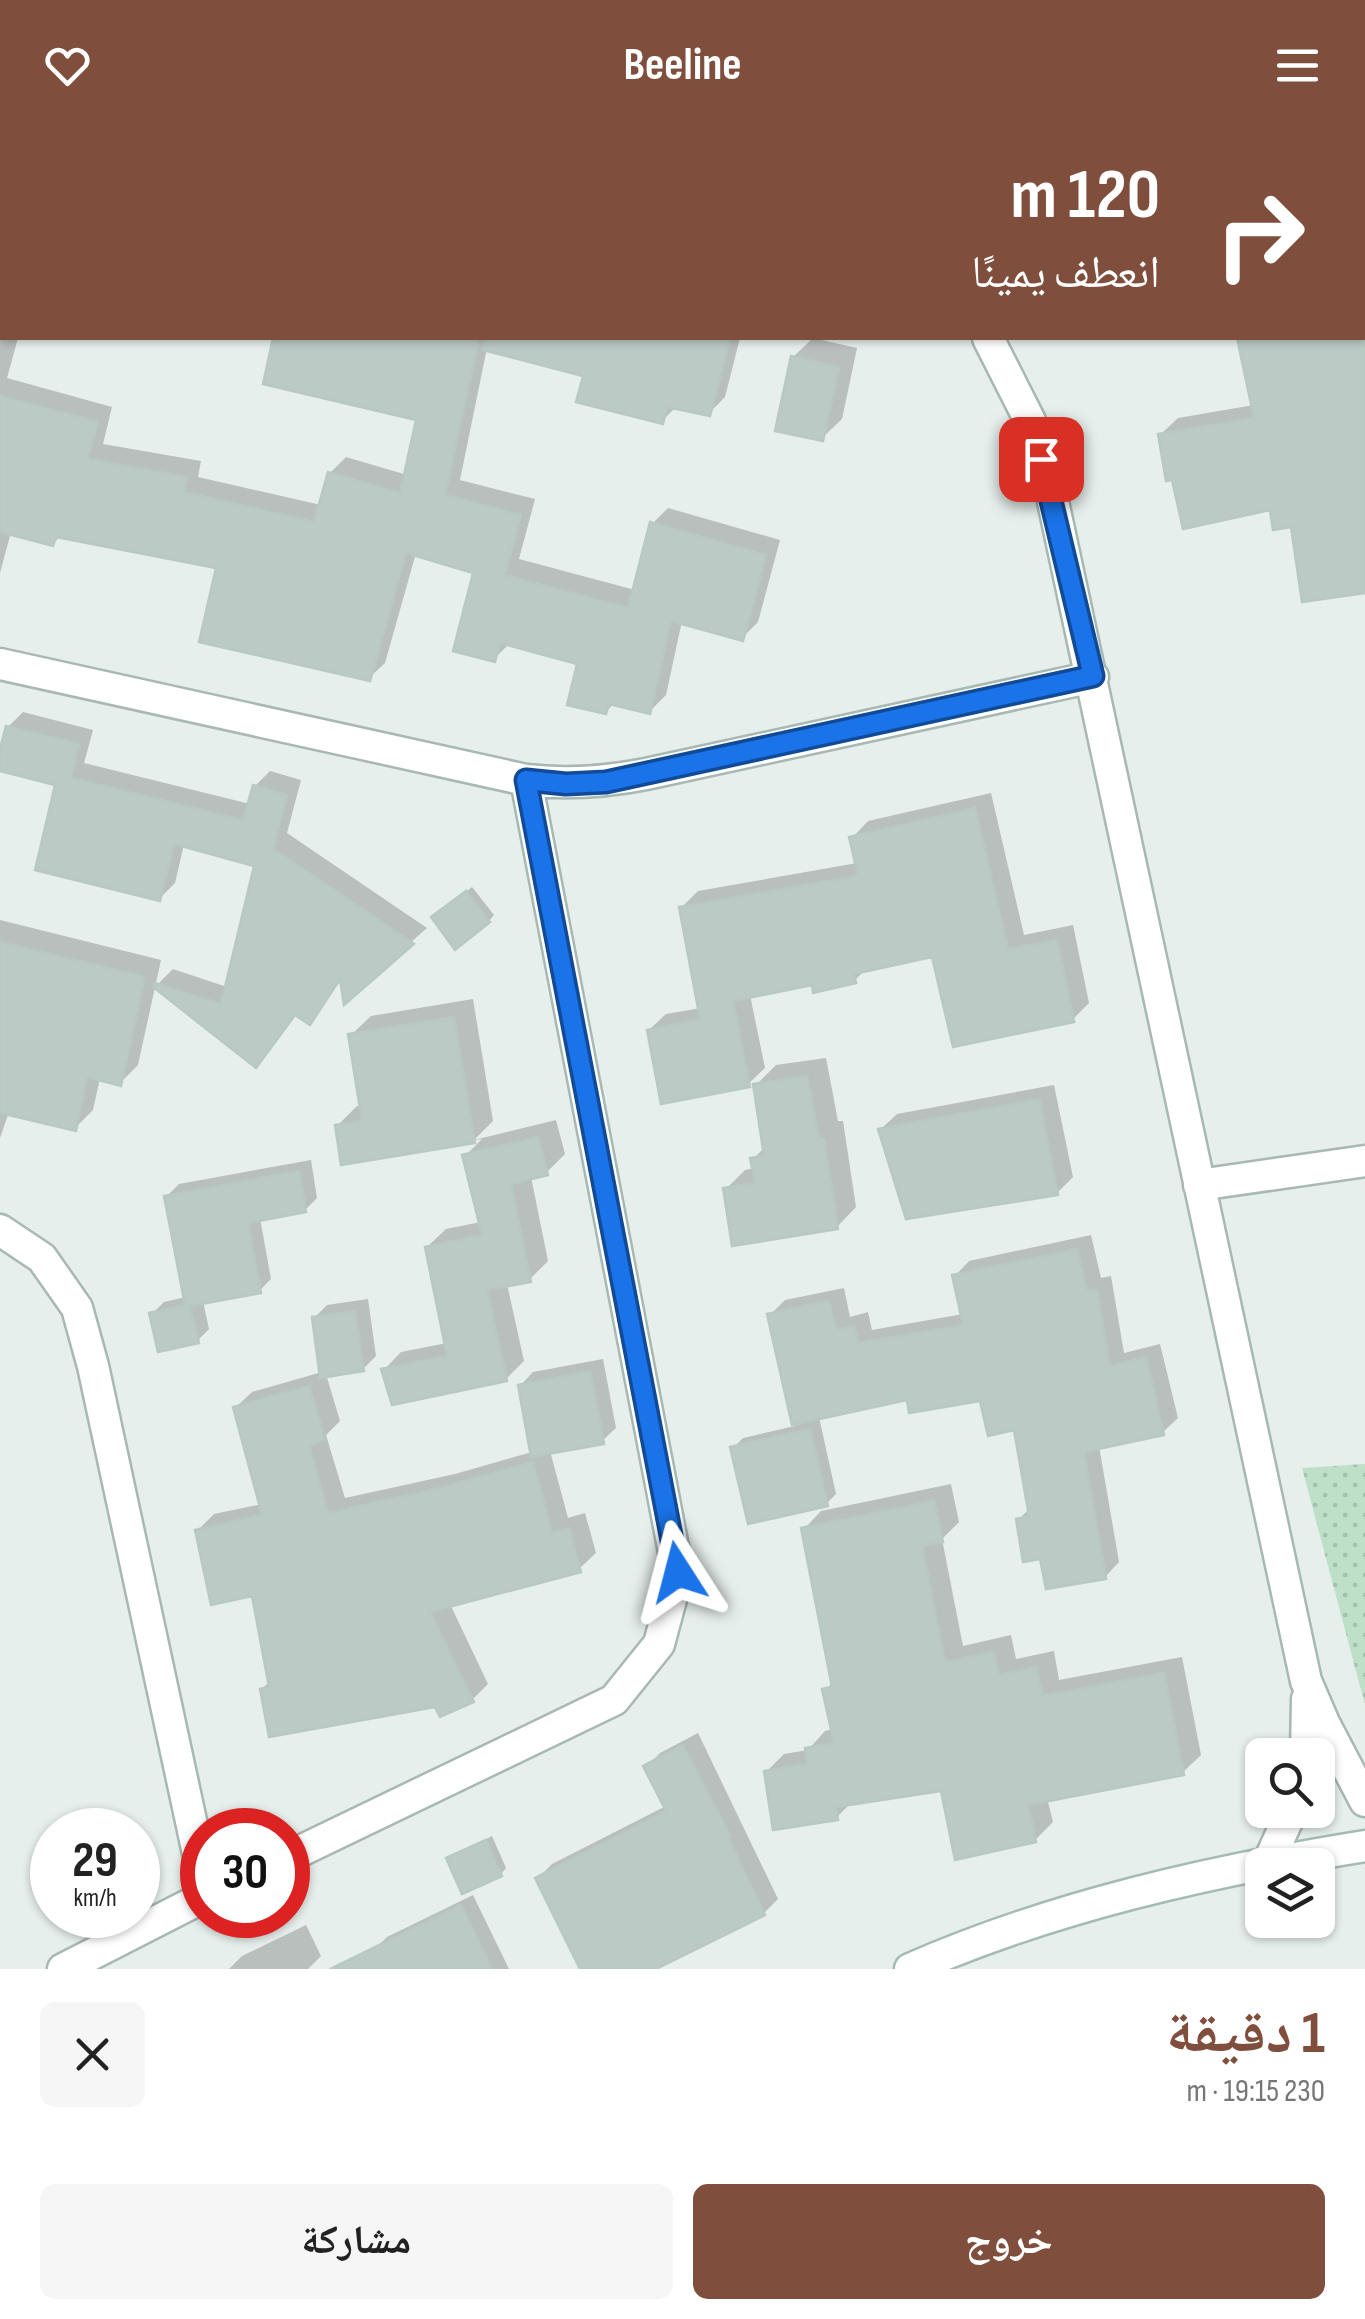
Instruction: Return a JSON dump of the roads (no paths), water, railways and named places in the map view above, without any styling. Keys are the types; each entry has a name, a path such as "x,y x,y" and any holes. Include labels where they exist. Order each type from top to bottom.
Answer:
{"street":[{"path":"989,340 1030,421 1052,497 1306,1681 1365,1801"},
{"path":"0,664 526,780 566,784 606,782 1093,676"},
{"path":"310,1847 614,1700 659,1644 678,1572 526,780"},
{"path":"1198,1185 1365,1161"},
{"path":"0,1230 42,1258 78,1308 188,1808"},
{"path":"1306,1681 1306,1738"},
{"path":"1335,1851 1365,1846"},
{"path":"910,1969 1123,1896 1245,1868"},
{"path":"63,1969 180,1909"}]}
